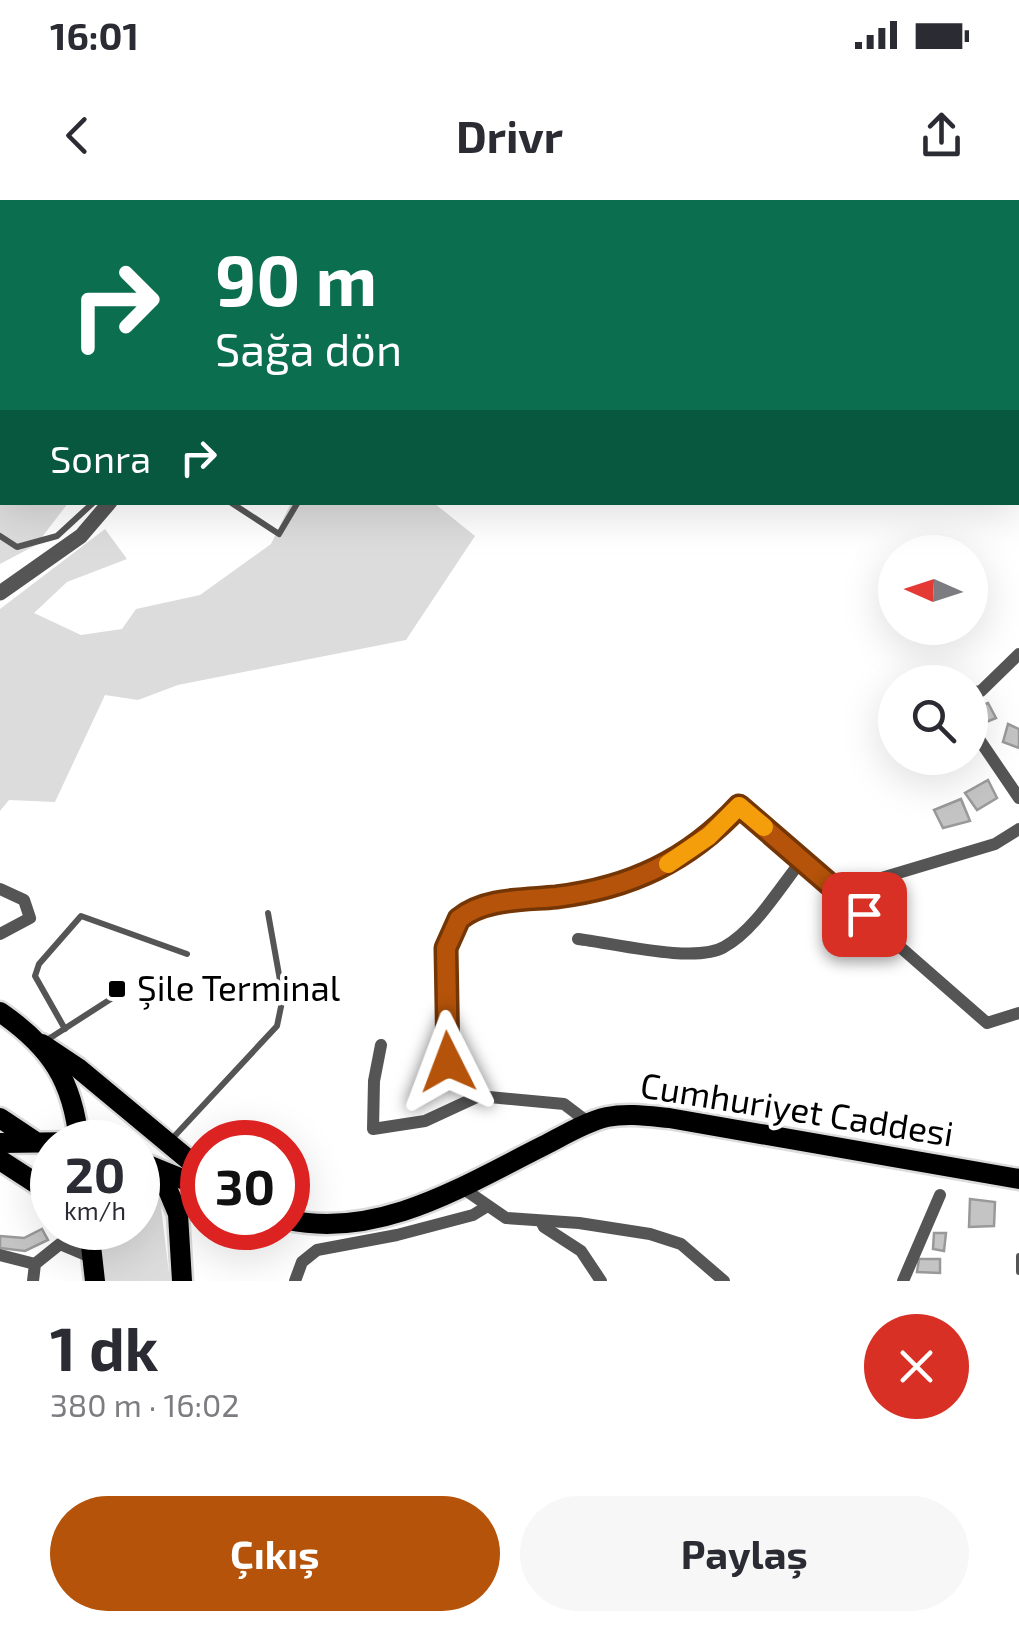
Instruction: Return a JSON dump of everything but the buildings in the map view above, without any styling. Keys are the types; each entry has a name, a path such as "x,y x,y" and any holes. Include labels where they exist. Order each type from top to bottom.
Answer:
{"main road":[{"path":"0,1012 78,1068 180,1156"},
{"path":"42,1044 75,1104 77,1120"},
{"name":"Cumhuriyet Caddesi","path":"310,1223 363,1222 461,1187 590,1123 623,1115 668,1118 1019,1178"},
{"path":"0,1118 30,1138"},
{"path":"0,1143 30,1140"},
{"path":"0,1160 30,1179"},
{"path":"160,1171 180,1176"},
{"path":"160,1171 178,1214 182,1281"},
{"path":"87,1250 92,1258"},
{"path":"91,1250 95,1281"}],"street":[{"path":"0,593 81,536 107,505"},
{"path":"988,684 1019,654"},
{"path":"988,752 1019,798"},
{"path":"479,1096 451,1068 445,1032 448,940 464,915 499,903 579,894 649,875 709,836 739,806 987,1023 1019,1013"},
{"path":"838,890 994,844 1019,829"},
{"path":"578,938 691,954 714,952 733,941 802,860"},
{"path":"0,889 24,900 30,918 0,934"},
{"path":"382,1045 374,1081 374,1129 424,1121 479,1096 564,1104 590,1123"},
{"path":"461,1187 506,1218 650,1234 682,1244 724,1281"},
{"path":"904,1281 940,1195"},
{"path":"295,1281 305,1258 317,1250 397,1235 473,1215 486,1207"},
{"path":"541,1221 544,1228 581,1252 601,1281"},
{"path":"33,1281 35,1264 63,1243 92,1258"},
{"path":"0,1256 35,1264"}],"lane":[{"path":"0,536 17,546 57,536 91,505"},
{"path":"235,505 279,534 296,505"},
{"path":"168,1142 277,1026 283,997 268,913"},
{"path":"65,1029 38,988 35,976 39,964 80,916 186,954"},
{"path":"42,1044 117,995"},
{"path":"1019,1256 1019,1272"}],"shaded area":[{"path":"0,505 66,505 36,545 0,564"},
{"path":"290,505 436,505 475,536 406,640 178,685 138,700 105,695 55,802 9,800 0,811 0,609 105,529 127,559 67,582 34,613 81,635 122,629 136,609 200,595 271,544"},
{"path":"160,1199 170,1281 107,1281 103,1250 160,1250"}],"slow traffic":[{"path":"668,864 709,836 739,806 764,827"}],"place":[{"name":"Şile Terminal","path":"117,989"}],"route":[{"path":"448,1062 446,948 450,931 459,919 470,911 499,903 579,894 649,875 709,836 739,806 864,914"}]}
